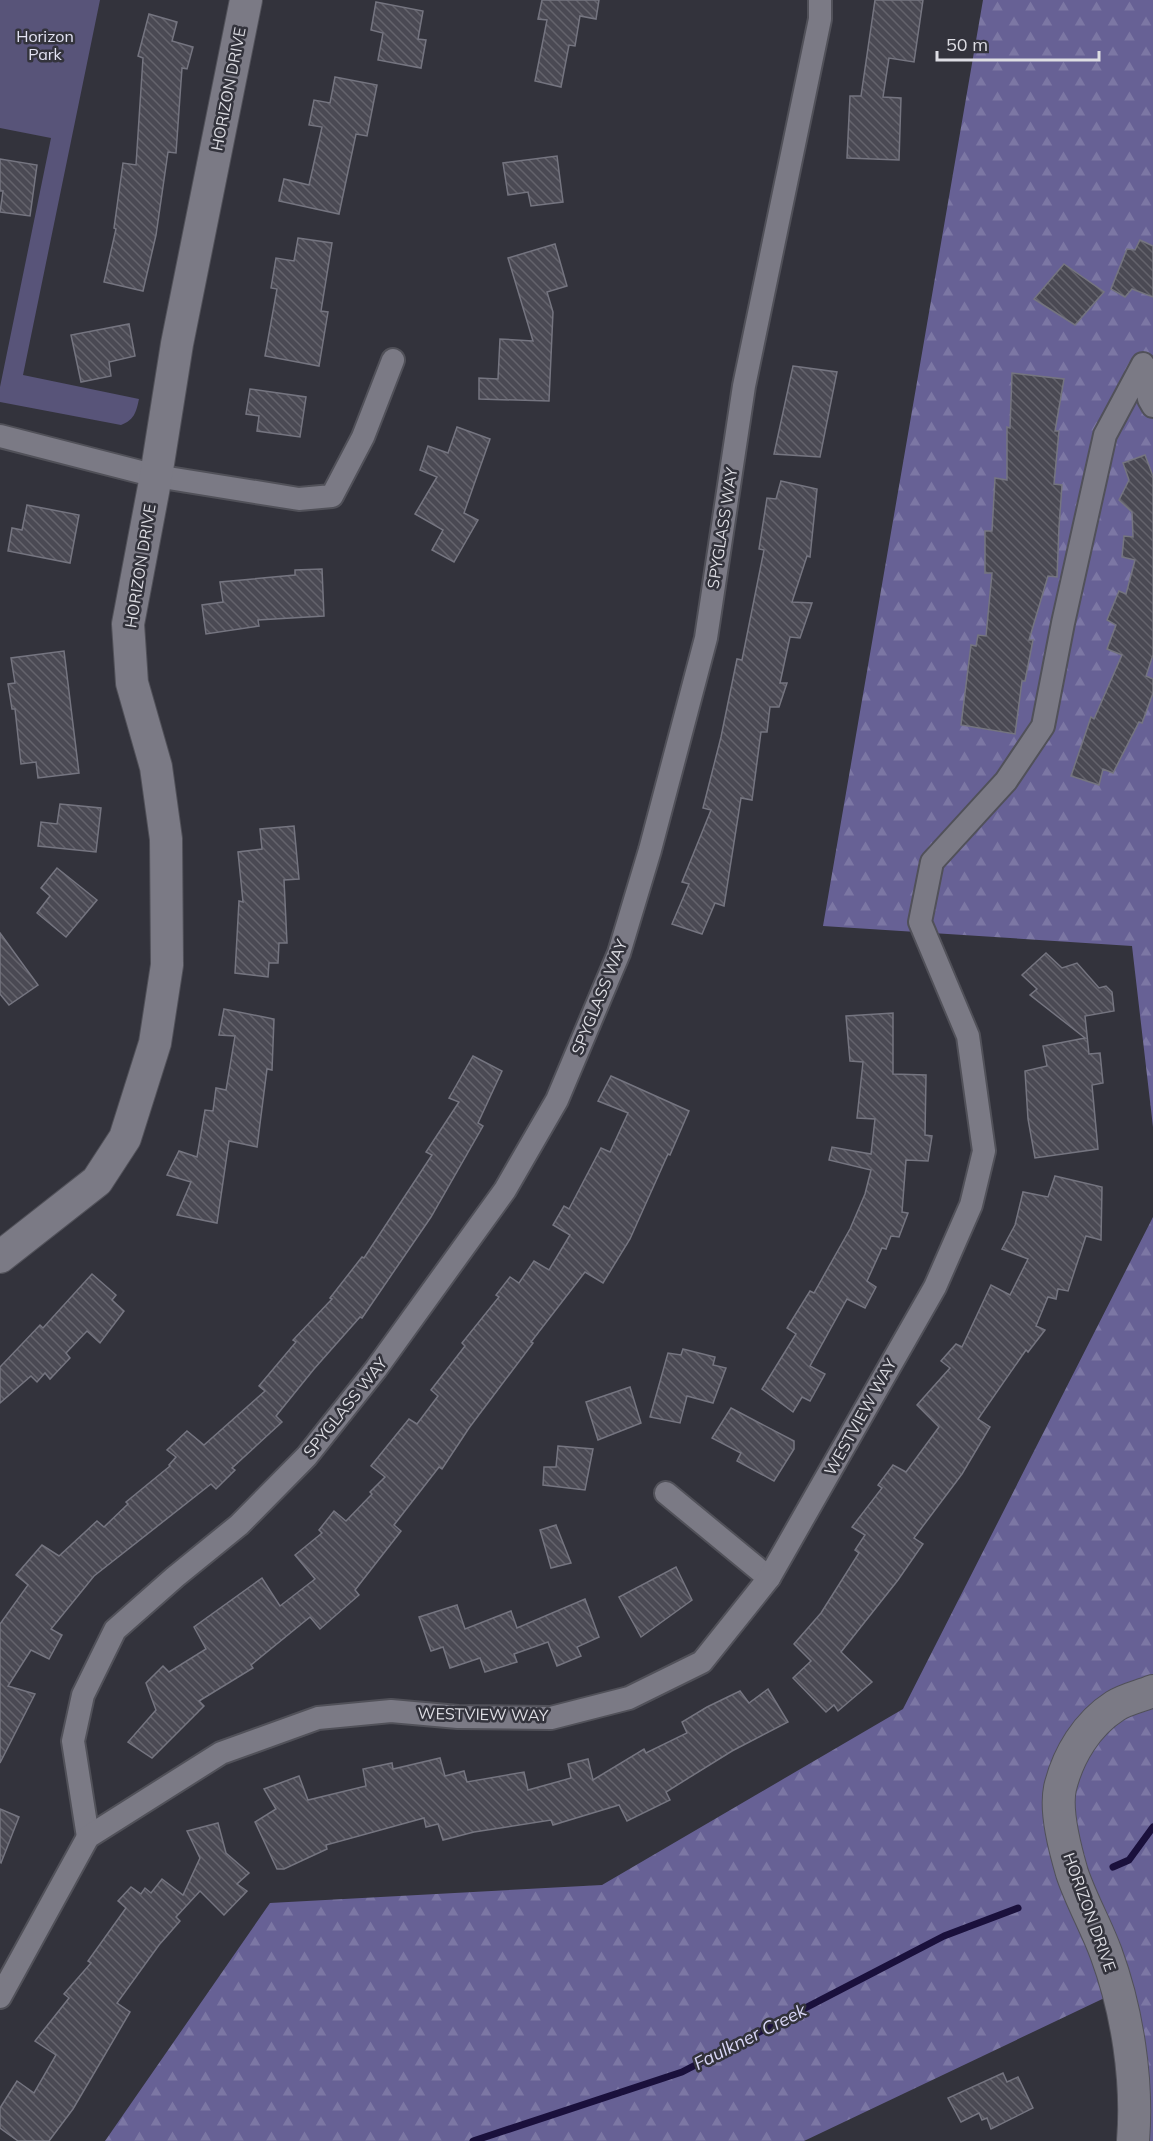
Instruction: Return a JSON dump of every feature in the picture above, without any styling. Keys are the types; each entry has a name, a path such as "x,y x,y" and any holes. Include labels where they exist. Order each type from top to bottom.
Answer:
{"street":[{"name":"HORIZON DRIVE","path":"0,1257 96,1181 125,1138 155,1043 167,965 166,839 156,767 132,683 128,624 156,476 177,344 246,0"},
{"name":"SPYGLASS WAY","path":"88,1837 73,1741 82,1695 116,1630 175,1577 239,1525 307,1456 376,1369 505,1190 557,1100 619,953 650,850 705,638 744,386 820,19 820,0"},
{"path":"0,436 156,476 299,499 332,496 363,437 393,360"},
{"name":"WESTVIEW WAY","path":"0,1997 88,1837 221,1753 318,1719 392,1711 458,1717 551,1718 629,1698 702,1662 769,1578 934,1287 971,1205 984,1151 968,1036 920,922 932,862 1006,781 1043,726 1065,613 1105,435 1143,364 1149,399 1153,406"},
{"path":"666,1493 769,1578"},
{"name":"HORIZON DRIVE","path":"1133,2141 1131,2045 1106,1954 1072,1873 1060,1819 1060,1789 1070,1760 1082,1737 1099,1718 1117,1705 1153,1691"}],"green space":[{"name":"Horizon Park","path":"0,0 100,0 23,375 139,399 134,415 121,425 0,402 0,387 51,138 0,128"},
{"path":"983,0 1153,0 1153,1127 1132,946 823,926"},
{"path":"1153,1217 1153,2141 1132,2141 1117,1992 804,2141 105,2141 270,1903 602,1885 903,1709"}],"building":[{"path":"542,0 599,0 596,19 580,16 575,46 569,45 561,87 535,81 547,20 538,19"},
{"path":"875,0 923,0 914,62 889,58 883,97 901,98 899,160 847,158 850,96 861,96"},
{"path":"376,2 423,11 418,39 426,40 421,68 378,60 383,33 371,30"},
{"path":"149,14 177,22 172,41 193,47 187,69 182,68 176,153 168,152 156,235 143,291 104,282 116,229 114,228 123,163 136,165 143,58 138,56"},
{"path":"335,77 377,85 367,136 356,134 339,214 279,201 284,179 309,185 322,127 309,125 314,100 330,103"},
{"path":"557,156 563,202 531,206 528,192 508,195 503,163"},
{"path":"0,159 37,165 30,216 0,212 3,191 0,191"},
{"path":"298,238 332,243 321,311 328,312 319,366 265,356 277,289 271,288 276,258 294,261"},
{"path":"1140,240 1153,246 1153,297 1132,289 1125,297 1111,289 1127,249 1135,250"},
{"path":"555,244 567,286 547,292 553,312 549,401 479,399 479,378 498,379 500,339 533,341 508,258"},
{"path":"1064,264 1104,292 1075,325 1034,299"},
{"path":"129,324 135,356 109,362 111,376 81,382 71,335"},
{"path":"793,366 837,372 820,457 774,454"},
{"path":"1012,373 1064,379 1055,431 1059,431 1054,484 1062,485 1057,577 1048,576 1029,640 1033,640 1025,681 1022,681 1015,734 961,725 971,645 976,646 978,635 986,636 992,573 985,573 985,531 992,531 995,478 1007,480 1007,427 1010,428"},
{"path":"250,389 306,397 300,437 257,431 259,416 246,414"},
{"path":"457,427 490,439 464,513 478,520 454,562 432,550 443,530 415,514 437,477 420,470 428,446 448,453"},
{"path":"1145,455 1153,476 1153,655 1146,676 1153,679 1153,693 1142,723 1139,722 1113,773 1103,769 1099,785 1071,776 1091,717 1094,719 1122,655 1107,649 1116,625 1107,620 1119,591 1126,594 1135,560 1122,557 1124,536 1133,537 1132,512 1119,500 1129,480 1123,463"},
{"path":"781,481 817,489 810,557 807,556 792,602 812,603 800,638 790,637 780,683 787,683 779,707 770,707 767,732 761,732 752,800 741,798 724,906 715,903 702,934 672,924 689,884 682,882 711,810 703,808 737,659 742,660 764,550 759,549 767,498 776,499"},
{"path":"27,505 79,515 70,563 8,551 12,528 22,530"},
{"path":"322,569 324,616 258,620 259,626 206,634 202,605 223,602 220,582 295,575 295,570"},
{"path":"64,651 79,773 38,778 36,762 21,764 15,709 12,709 8,684 15,683 11,658"},
{"path":"60,804 101,808 96,852 38,846 41,822 57,824"},
{"path":"294,826 299,879 284,880 287,943 279,943 278,963 269,963 268,977 235,973 239,901 243,902 238,852 262,849 260,829"},
{"path":"57,868 97,900 66,937 37,913 50,896 41,888"},
{"path":"0,933 38,985 9,1005 0,994"},
{"path":"1046,953 1062,968 1077,963 1099,988 1106,986 1112,992 1114,1011 1085,1016 1089,1054 1100,1053 1103,1083 1092,1085 1098,1149 1035,1158 1028,1119 1025,1071 1047,1066 1043,1046 1085,1038 1030,995 1037,989 1022,975"},
{"path":"224,1009 274,1019 272,1070 267,1069 257,1147 229,1141 217,1223 177,1215 191,1182 167,1175 179,1151 197,1157 205,1110 213,1111 216,1088 226,1090 235,1036 219,1035"},
{"path":"893,1013 893,1074 926,1075 925,1135 932,1136 928,1161 906,1160 902,1212 908,1213 899,1237 891,1236 886,1249 882,1248 867,1281 876,1287 865,1308 847,1299 810,1366 825,1374 810,1401 802,1397 793,1412 762,1389 796,1334 787,1328 810,1291 814,1293 850,1229 865,1194 871,1170 829,1160 832,1147 871,1154 875,1119 857,1118 863,1062 850,1061 846,1016"},
{"path":"473,1056 502,1071 478,1123 483,1126 431,1217 362,1318 360,1317 314,1369 276,1416 282,1422 232,1468 235,1470 216,1489 211,1484 94,1576 51,1629 62,1635 49,1659 31,1650 8,1686 35,1694 0,1763 0,1624 28,1585 16,1575 42,1545 59,1556 97,1521 104,1527 128,1504 126,1502 170,1466 176,1457 167,1450 187,1431 204,1445 265,1391 259,1386 296,1342 293,1340 332,1299 330,1298 362,1257 364,1258 432,1155 426,1152 459,1102 449,1098"},
{"path":"611,1076 689,1111 630,1239 603,1283 585,1272 531,1342 533,1343 469,1428 442,1469 439,1467 394,1525 401,1531 355,1590 359,1595 320,1629 310,1617 251,1665 253,1668 199,1701 204,1706 152,1758 128,1742 156,1710 146,1683 163,1666 169,1672 206,1649 194,1627 262,1578 280,1606 315,1579 295,1555 322,1533 319,1530 334,1511 346,1521 372,1494 370,1492 385,1477 371,1466 409,1419 417,1424 438,1396 431,1390 465,1346 462,1343 499,1297 496,1295 510,1277 519,1283 534,1261 549,1270 570,1235 553,1225 564,1206 569,1209 601,1148 610,1152 628,1113 598,1101"},
{"path":"1055,1176 1102,1187 1101,1240 1086,1236 1068,1291 1058,1289 1056,1299 1048,1297 1036,1326 1045,1330 1028,1352 1026,1350 978,1419 990,1427 962,1474 914,1538 923,1544 898,1580 841,1652 872,1682 838,1711 834,1705 826,1712 793,1678 811,1661 794,1644 821,1613 859,1553 855,1550 865,1535 852,1527 882,1488 878,1485 893,1465 906,1472 939,1427 917,1405 950,1368 941,1361 956,1344 962,1347 991,1285 1010,1295 1028,1259 1002,1249 1015,1225 1023,1192 1048,1197"},
{"path":"92,1274 116,1295 112,1300 124,1311 100,1343 87,1331 66,1353 70,1358 50,1379 45,1373 37,1382 31,1376 0,1403 0,1367 40,1325 43,1328"},
{"path":"683,1349 715,1357 713,1365 726,1368 713,1403 687,1396 680,1423 650,1417 668,1353 681,1355"},
{"path":"630,1387 641,1423 598,1440 586,1402"},
{"path":"731,1408 794,1441 794,1449 774,1481 737,1461 741,1453 712,1438"},
{"path":"558,1446 593,1449 585,1490 543,1485 544,1467 556,1467"},
{"path":"556,1525 571,1563 551,1568 540,1530"},
{"path":"676,1567 692,1600 641,1637 619,1597"},
{"path":"585,1599 599,1637 577,1647 581,1656 557,1666 548,1642 514,1654 517,1662 485,1672 480,1658 450,1668 443,1647 431,1651 419,1617 457,1605 465,1629 511,1611 517,1628"},
{"path":"768,1689 788,1722 732,1751 666,1792 670,1800 627,1821 619,1805 553,1825 551,1820 474,1832 443,1840 438,1824 426,1827 424,1818 326,1845 327,1849 284,1869 277,1869 255,1822 276,1809 264,1789 299,1776 308,1800 366,1786 363,1769 392,1763 393,1769 440,1758 445,1776 464,1771 467,1782 524,1772 528,1790 571,1778 568,1764 588,1759 593,1780 644,1749 646,1753 687,1733 682,1722 707,1707 740,1691 749,1703"},
{"path":"0,1809 19,1817 1,1863 0,1862"},
{"path":"218,1823 226,1853 249,1873 237,1884 247,1891 224,1915 200,1891 176,1917 180,1921 159,1945 117,2003 130,2012 73,2109 49,2141 18,2141 0,2128 0,2108 17,2081 34,2093 56,2055 35,2041 69,1998 64,1994 91,1963 88,1961 126,1908 118,1901 131,1887 141,1894 145,1888 151,1893 162,1879 183,1895 200,1858 187,1831"},
{"path":"1003,2073 1007,2082 1018,2077 1033,2108 991,2129 987,2118 982,2120 979,2113 961,2122 948,2098"}],"waterway":[{"name":"Faulkner Creek","path":"1113,1867 1129,1860 1153,1827"},
{"name":"Faulkner Creek","path":"473,2141 682,2072 944,1936 1018,1908"}]}
